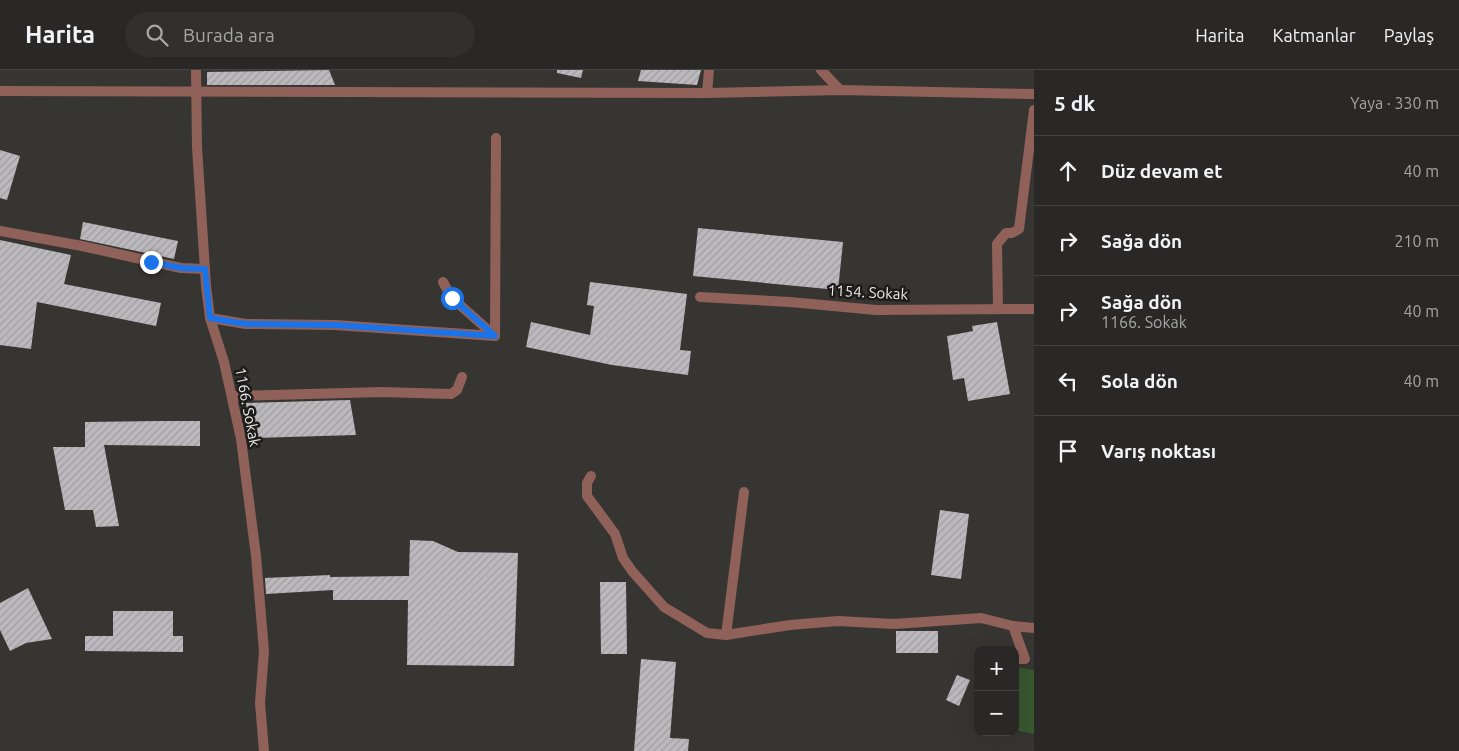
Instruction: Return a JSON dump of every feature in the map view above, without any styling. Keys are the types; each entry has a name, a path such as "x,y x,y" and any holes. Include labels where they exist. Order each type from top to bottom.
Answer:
{"street":[{"name":"1166. Sokak","path":"196,70 205,269 210,318 224,362 241,439 256,556 264,651 260,703 264,751"},
{"path":"707,93 709,70"},
{"path":"821,70 840,90"},
{"path":"0,91 707,93 840,90 1034,94"},
{"path":"998,309 998,244 1006,233 1012,233 1020,229 1034,110"},
{"path":"495,336 496,138"},
{"path":"0,231 82,246 181,268 205,269"},
{"path":"442,282 452,298 495,336"},
{"name":"1154. Sokak","path":"700,297 876,310 1034,309"},
{"path":"210,318 246,324 335,325 495,336"},
{"path":"232,396 382,392 450,394 457,390 462,377"},
{"path":"591,476 587,483 587,496 615,534 623,558 632,572 664,607 707,633 726,635 790,625 838,621 894,624 981,618 1014,626 1034,628"},
{"path":"726,635 744,492"},
{"path":"1014,626 1025,660"}],"green space":[{"path":"1019,668 1034,670 1034,734 1019,731"}],"building":[{"path":"329,70 335,85 207,85 207,72"},
{"path":"557,70 583,70 581,78 557,73"},
{"path":"641,70 701,70 697,85 638,81"},
{"path":"0,150 20,156 7,200 0,198"},
{"path":"83,222 178,241 174,259 80,239"},
{"path":"698,228 843,242 838,290 693,276"},
{"path":"0,240 71,255 64,284 161,303 156,326 37,302 31,349 0,345"},
{"path":"590,282 687,294 680,350 691,351 688,375 612,365 526,347 531,322 590,335 594,306 587,305"},
{"path":"997,322 1010,394 968,401 964,378 953,380 947,336 973,331 972,326"},
{"path":"350,400 356,435 252,438 246,403"},
{"path":"200,421 200,446 104,445 119,526 96,527 93,510 65,510 53,447 85,447 85,422"},
{"path":"940,510 969,514 961,579 931,575"},
{"path":"410,540 433,541 458,552 518,553 514,666 407,665 408,600 333,600 333,590 266,594 265,578 330,575 330,577 409,576"},
{"path":"600,582 626,582 627,654 601,654"},
{"path":"28,588 52,639 26,643 10,651 0,630 0,603"},
{"path":"113,611 173,611 173,636 183,636 183,652 85,651 85,636 113,636"},
{"path":"896,631 938,631 938,653 896,653"},
{"path":"641,659 676,662 670,738 689,739 688,751 634,751"},
{"path":"957,675 970,680 959,706 946,700"}],"route":[{"path":"151,262 181,268 205,269 210,318 246,324 335,325 495,336 452,298"}]}
